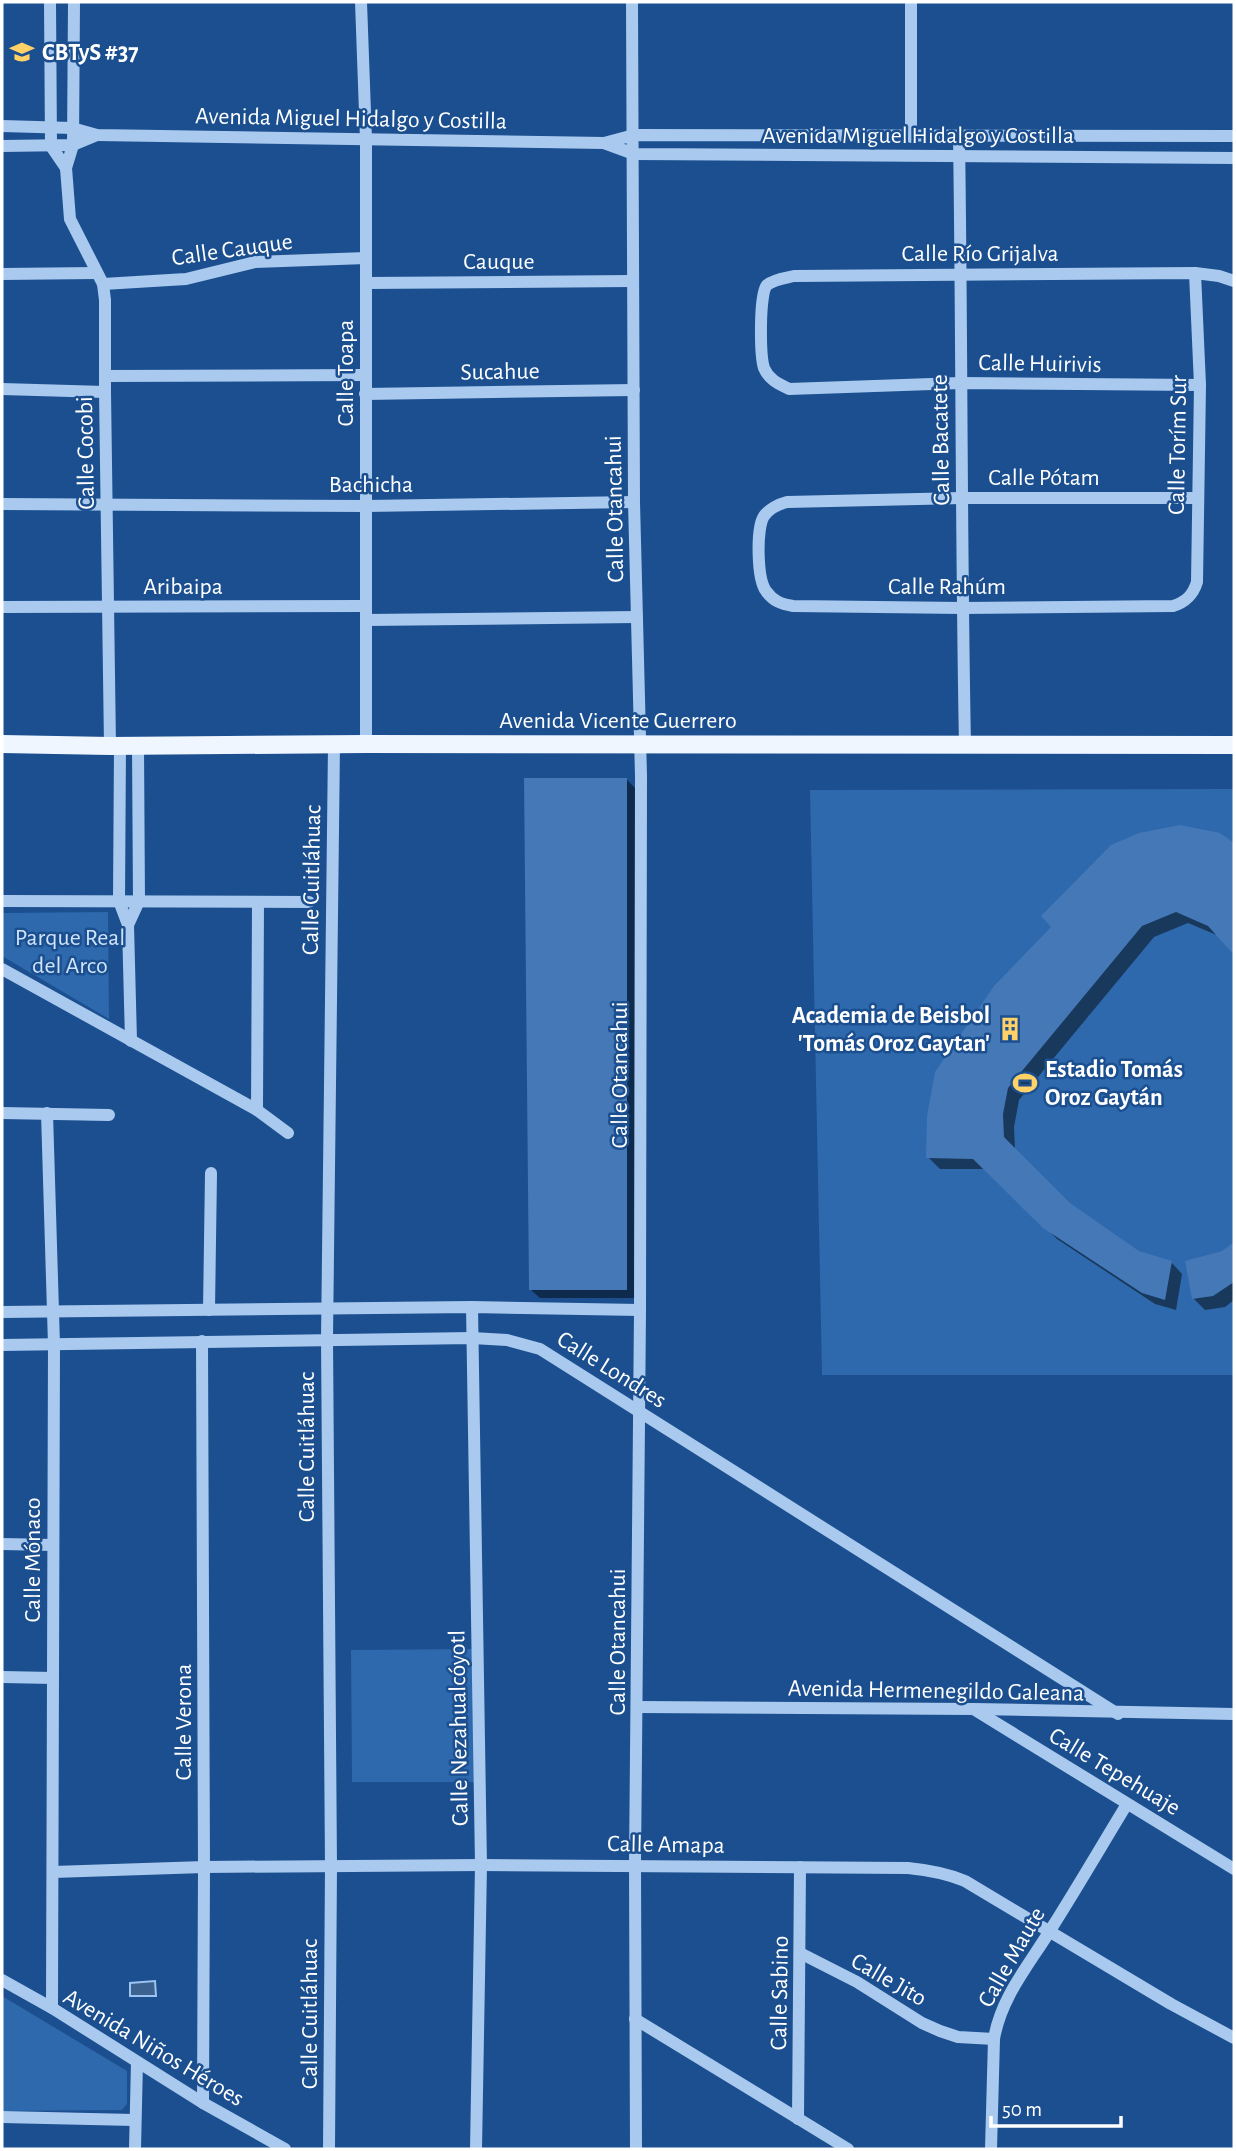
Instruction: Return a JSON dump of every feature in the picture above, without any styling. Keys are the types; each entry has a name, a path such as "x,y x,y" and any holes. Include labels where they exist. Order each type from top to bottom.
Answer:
{"main road":[{"name":"Avenida Vicente Guerrero","path":"2,744 1234,745"}],"street":[{"path":"50,2 51,146"},
{"path":"73,145 74,2"},
{"name":"Calle Toapa","path":"361,2 366,139 366,744"},
{"name":"Calle Otancahui","path":"632,2 634,502 640,744 636,2149"},
{"path":"911,2 911,137"},
{"name":"Avenida Miguel Hidalgo y Costilla","path":"2,126 72,128 97,135 604,143 634,135 1234,136"},
{"name":"Avenida Miguel Hidalgo y Costilla","path":"2,146 73,145 97,135"},
{"name":"Calle Bacatete","path":"959,136 965,745"},
{"name":"Avenida Miguel Hidalgo y Costilla","path":"604,143 634,154 1234,158"},
{"name":"Calle Cocobi","path":"73,145 66,168 70,219 100,279 105,300 108,607 123,746"},
{"name":"Calle Cocobi","path":"51,146 66,168"},
{"name":"Calle Cauque","path":"2,274 100,279 186,279 255,262 366,258"},
{"name":"Calle Río Grijalva","path":"761,324 765,288 772,282 794,276 1195,273 1234,281"},
{"name":"Calle Torím Sur","path":"1173,606 1190,597 1197,582 1200,385 1195,273"},
{"name":"Cauque","path":"366,283 632,281"},
{"name":"Calle Huirivis","path":"761,324 764,368 770,378 789,389 960,383 1200,385"},
{"path":"105,376 365,375"},
{"path":"2,389 105,392"},
{"name":"Sucahue","path":"365,394 635,390"},
{"name":"Calle Pótam","path":"759,553 762,519 780,504 787,502 962,498 1197,498"},
{"name":"Bachicha","path":"2,504 366,506 634,502"},
{"name":"Calle Rahúm","path":"759,553 763,587 771,597 784,604 962,608 1173,606"},
{"name":"Aribaipa","path":"2,607 636,617"},
{"name":"Calle Cuitláhuac","path":"329,2149 331,1866 327,1308 334,745"},
{"path":"123,746 119,901 128,925 131,1041"},
{"path":"123,746 139,901 128,925"},
{"path":"2,901 309,902"},
{"path":"257,1110 258,903"},
{"path":"2,969 257,1110 288,1133"},
{"path":"2,1113 109,1115"},
{"name":"Calle Mónaco","path":"47,1113 54,1311 52,2008"},
{"path":"209,1310 211,1173"},
{"name":"Calle Londres","path":"2,1311 472,1307 640,1310"},
{"name":"Calle Nezahualcóyotl","path":"472,1307 481,1865 476,2149"},
{"name":"Calle Londres","path":"2,1345 472,1338 507,1339 540,1349 1118,1714"},
{"name":"Calle Verona","path":"202,1341 205,1867 203,2103"},
{"path":"2,1544 53,1545"},
{"path":"2,1677 53,1678"},
{"name":"Avenida Hermenegildo Galeana","path":"638,1707 1234,1714"},
{"name":"Calle Tepehuaje","path":"973,1709 1234,1869"},
{"name":"Calle Maute","path":"991,2149 994,2039 1002,2007 1127,1804"},
{"name":"Calle Amapa","path":"53,1872 205,1867 635,1864 908,1868 946,1874 995,1898 1171,2004 1234,2038"},
{"name":"Calle Sabino","path":"798,2119 800,1867"},
{"name":"Calle Jito","path":"800,1953 857,1982 922,2023 958,2037 994,2039"},
{"name":"Avenida Niños Héroes","path":"2,1980 278,2147"},
{"path":"635,2019 848,2149"},
{"path":"135,2149 137,2062"},
{"path":"2,2118 134,2120"}],"green space":[{"name":"Estadio Tomás Oroz Gaytán","path":"1234,789 1234,1375 822,1375 810,790"},
{"name":"Parque Real del Arco","path":"108,912 109,1019 2,956 2,913"},
{"path":"474,1649 474,1782 352,1782 351,1650"},
{"path":"2,1996 127,2071 127,2104 122,2110 2,2111"}],"shaded area":[{"path":"155,1981 156,1996 130,1996 130,1983"}],"building":[{"path":"524,778 627,778 627,1290 529,1290"},
{"name":"Academia de Beisbol 'Tomás Oroz Gaytan'","path":"1180,825 1220,833 1234,843 1234,955 1208,926 1176,912 1142,926 1008,1088 1003,1114 1004,1137 1070,1203 1139,1251 1172,1261 1165,1300 1142,1293 1043,1228 973,1159 926,1158 927,1116 935,1072 994,986 1051,927 1041,916 1111,845 1139,833"},
{"path":"1234,1242 1234,1282 1213,1296 1192,1299 1185,1261 1222,1251"}],"place":[{"name":"CBTyS #37","path":"22,52"},
{"name":"Academia de Beisbol 'Tomás Oroz Gaytan'","path":"1010,1029"},
{"name":"Estadio Tomás Oroz Gaytán","path":"1025,1083"}]}
